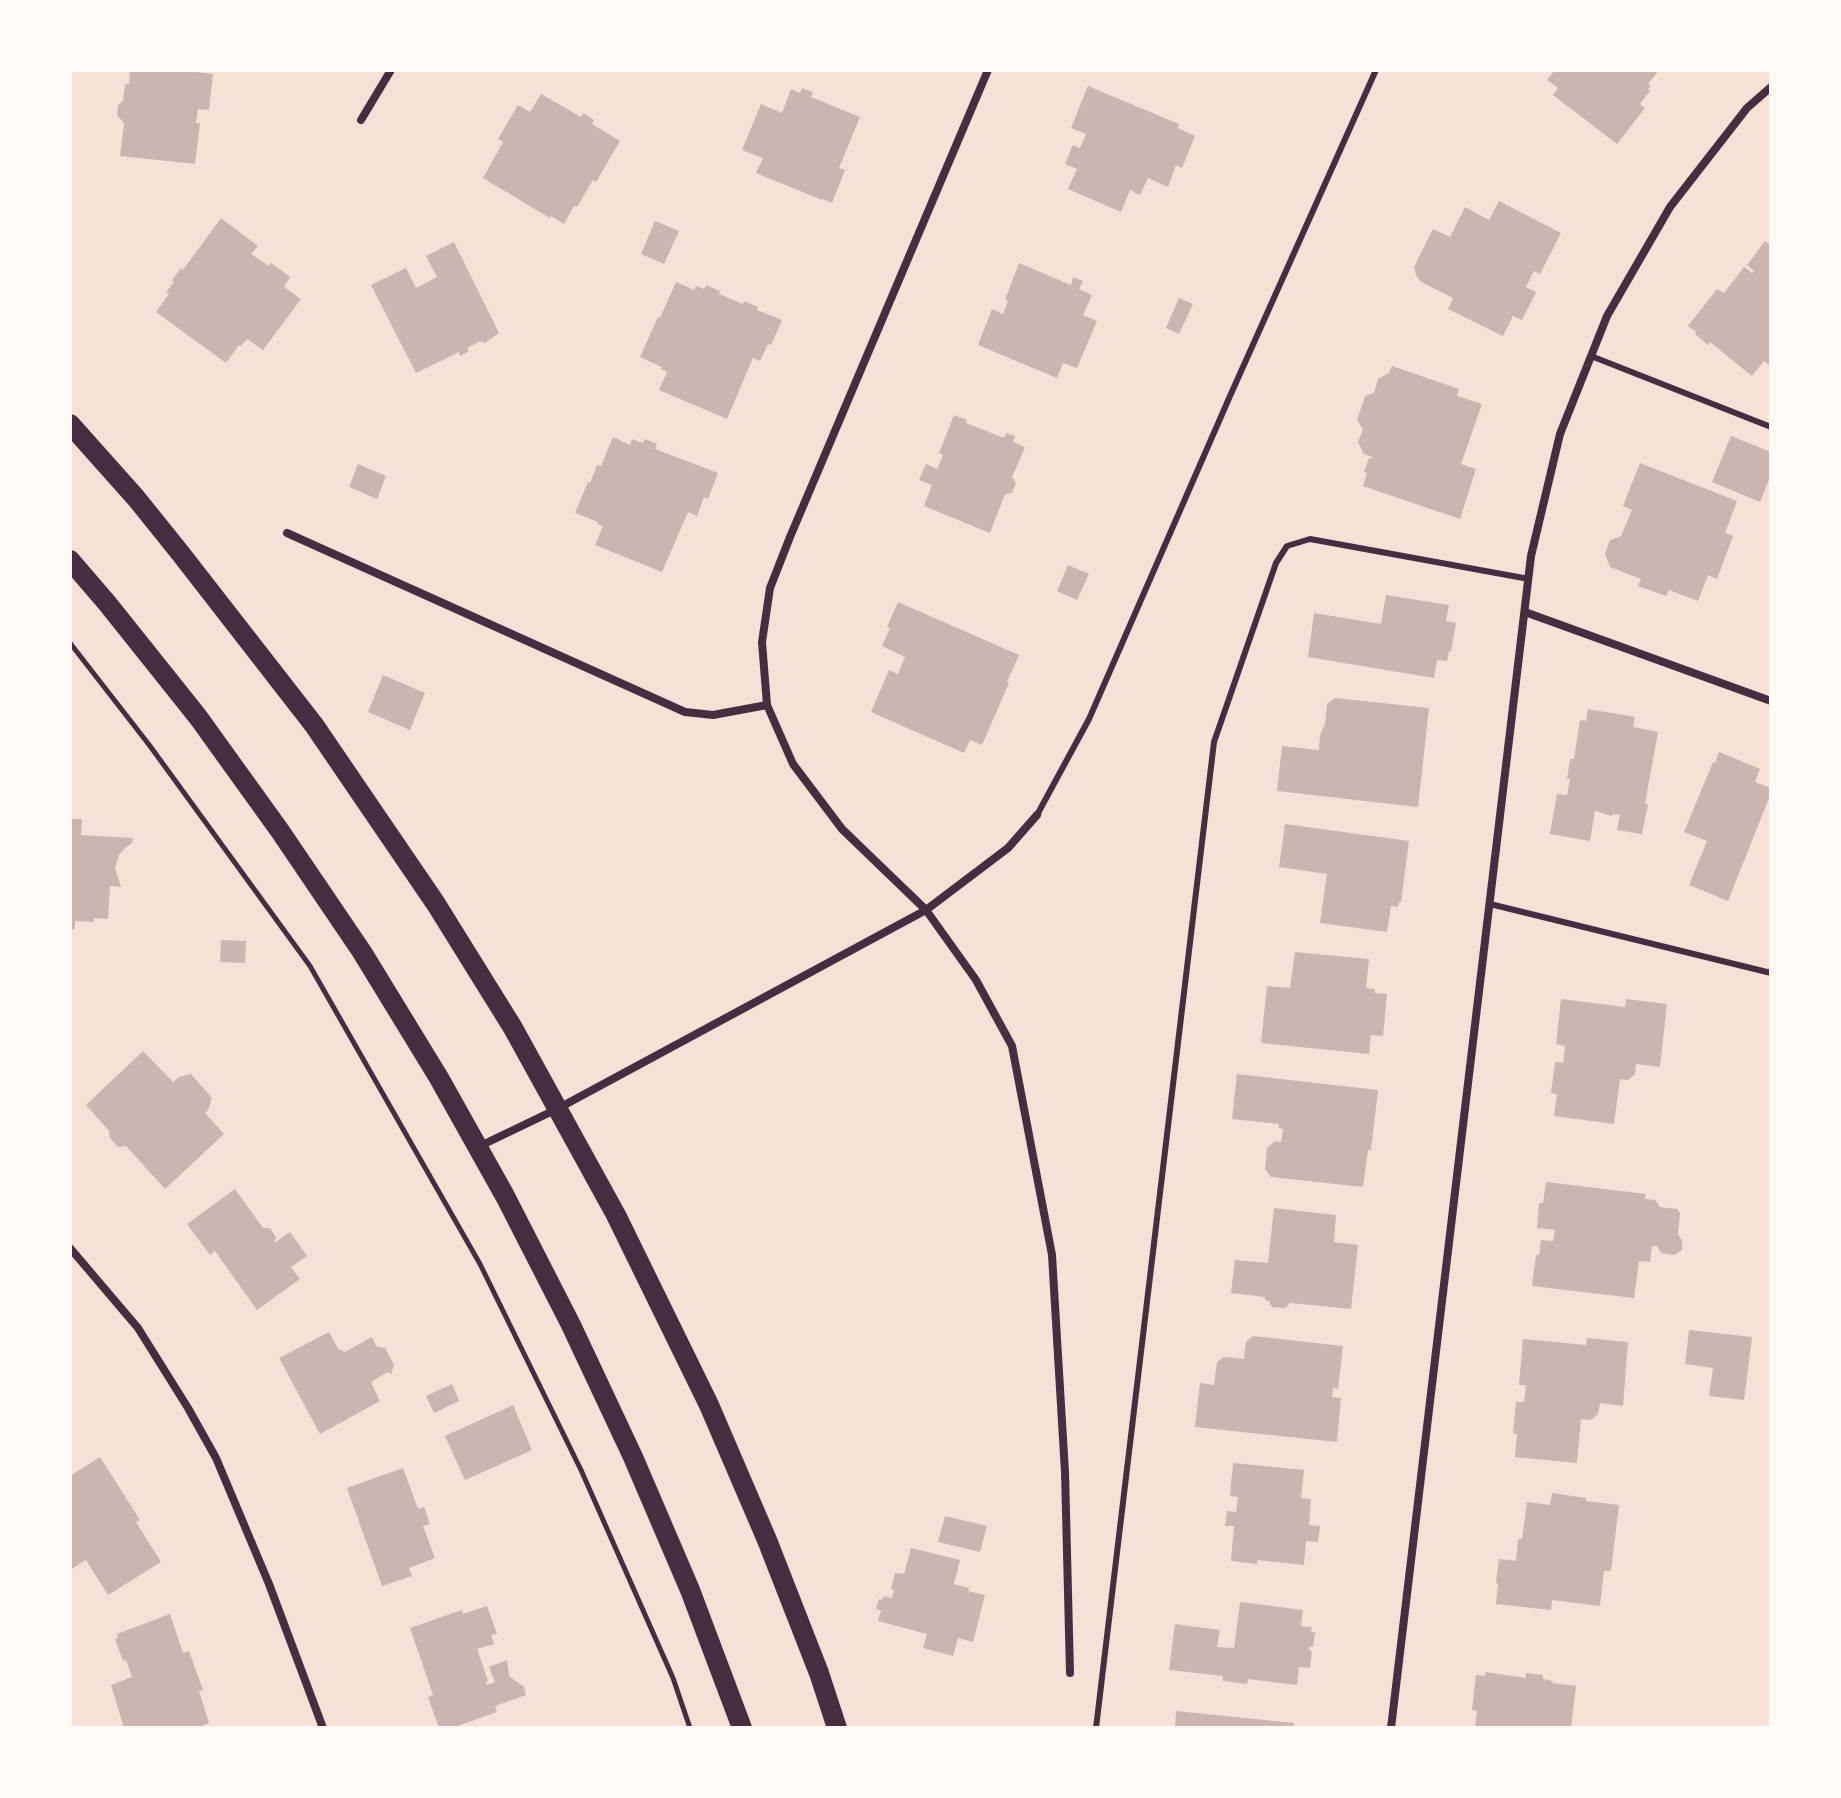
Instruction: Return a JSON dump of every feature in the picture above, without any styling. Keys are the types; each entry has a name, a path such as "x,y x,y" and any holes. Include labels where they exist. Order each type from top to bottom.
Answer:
{"main road":[{"path":"70,424 136,498 314,725 474,962 616,1215 709,1405 767,1540 837,1728"},
{"path":"70,560 198,717 280,831 362,952 439,1078 505,1196 571,1325 633,1457 690,1590 742,1728"}],"street":[{"path":"361,120 391,70"},
{"path":"988,70 770,588 762,642 767,705 793,764 842,829 926,910 976,980 1012,1046 1052,1255 1065,1472 1070,1673"},
{"path":"1391,1728 1531,556 1560,434 1607,316 1670,207 1747,108 1771,87"},
{"path":"287,533 685,712 713,715 767,705"},
{"path":"1525,612 1771,701"},
{"path":"478,1148 557,1109 926,910 1008,848 1037,815"},
{"path":"70,1248 138,1328 216,1458 269,1584 323,1728"}],"lane":[{"path":"1037,815 1089,719 1376,70"},
{"path":"1591,356 1771,427"},
{"path":"1096,1728 1214,742 1276,563 1287,546 1310,539 1529,579"},
{"path":"1490,904 1771,973"}],"path":[{"path":"70,643 150,746 310,966 480,1264 581,1470 673,1678 690,1728"}],"building":[{"path":"130,70 213,74 209,110 198,109 196,123 200,123 195,164 120,156 124,123 117,115 118,105 123,101 125,84 129,84"},
{"path":"1555,70 1659,70 1648,84 1650,91 1640,104 1645,108 1617,144 1553,95 1558,88 1547,80"},
{"path":"1088,86 1179,124 1178,128 1195,136 1182,168 1176,165 1168,187 1148,178 1140,195 1130,190 1121,212 1068,189 1077,169 1065,164 1073,145 1080,148 1086,134 1071,128"},
{"path":"802,88 813,92 811,97 860,117 839,168 845,170 832,203 756,173 763,158 742,150 761,104 782,113 791,89 800,93"},
{"path":"541,94 581,117 583,113 594,120 592,124 620,141 596,182 593,180 564,224 483,178 503,142 498,139 518,105 530,112"},
{"path":"1499,201 1561,233 1540,274 1534,271 1526,287 1536,292 1522,320 1513,316 1503,336 1448,309 1453,298 1421,282 1414,267 1433,229 1450,237 1465,207 1489,220"},
{"path":"221,218 258,246 251,254 269,266 271,263 290,277 284,287 301,299 263,350 247,339 226,363 156,312 169,294 166,292 174,282 172,280 181,268 183,270"},
{"path":"655,221 679,231 664,264 641,254"},
{"path":"1765,241 1771,246 1771,367 1764,361 1752,376 1710,342 1708,345 1688,326 1717,289 1724,293 1744,267 1752,273 1754,271 1747,265"},
{"path":"454,242 499,333 485,343 480,341 467,348 469,351 460,356 459,352 416,373 371,285 406,268 416,288 437,277 426,256"},
{"path":"1019,263 1071,285 1073,277 1083,281 1079,289 1092,295 1083,315 1097,321 1077,368 1063,363 1057,378 978,345 992,309 1003,314"},
{"path":"676,282 694,290 696,286 704,289 706,285 720,291 719,294 743,304 744,301 782,320 760,361 753,358 727,419 659,390 667,372 640,357"},
{"path":"1179,298 1193,304 1179,334 1166,328"},
{"path":"1392,366 1459,389 1457,396 1482,404 1461,464 1476,469 1460,519 1363,486 1367,473 1364,472 1372,457 1364,454 1358,442 1363,429 1357,420 1365,396 1374,393 1378,379 1389,373"},
{"path":"954,415 1004,438 1006,433 1015,436 1013,442 1025,447 1012,477 1016,483 1012,493 1005,494 990,533 924,506 932,485 919,480 926,464 937,469 943,455 939,453"},
{"path":"1731,436 1771,452 1771,475 1760,502 1712,482"},
{"path":"613,437 630,445 632,439 643,443 645,439 657,444 655,449 718,473 708,499 704,497 697,516 688,512 662,572 595,545 603,526 575,513"},
{"path":"1640,463 1737,501 1725,533 1733,536 1717,579 1708,575 1698,601 1669,590 1666,596 1638,586 1641,579 1610,567 1605,554 1610,540 1621,536 1632,510 1623,506"},
{"path":"358,464 386,476 377,499 349,487"},
{"path":"1068,565 1089,574 1077,600 1057,591"},
{"path":"1386,595 1449,605 1446,621 1456,623 1451,652 1447,661 1437,660 1434,678 1308,657 1314,613 1381,624"},
{"path":"898,602 1019,655 982,745 970,740 964,753 871,712 889,670 898,674 905,657 882,646"},
{"path":"383,675 425,693 410,730 368,712"},
{"path":"1335,698 1429,708 1418,807 1277,791 1282,746 1319,750 1327,704"},
{"path":"1588,709 1635,717 1633,727 1658,732 1642,834 1617,830 1620,815 1595,811 1590,841 1550,834 1557,794 1567,795 1570,759 1574,759 1580,720 1586,721"},
{"path":"1719,752 1760,769 1755,782 1771,788 1728,901 1689,885 1707,841 1684,832"},
{"path":"70,819 82,819 81,835 133,838 132,843 119,855 115,868 121,887 110,886 108,919 75,921 75,929 70,929"},
{"path":"1285,824 1409,841 1401,902 1398,907 1391,906 1387,932 1320,923 1327,874 1279,867"},
{"path":"221,940 246,941 245,963 220,962"},
{"path":"1295,952 1369,959 1366,988 1387,994 1383,1036 1371,1035 1369,1054 1261,1043 1267,986 1290,988"},
{"path":"1561,999 1625,1007 1626,999 1667,1004 1660,1067 1636,1064 1635,1074 1628,1080 1620,1079 1614,1124 1554,1116 1557,1094 1551,1093 1555,1062 1563,1063 1565,1046 1556,1044"},
{"path":"143,1051 173,1082 191,1074 212,1098 205,1113 224,1134 165,1189 126,1146 118,1147 110,1138 109,1131 86,1105"},
{"path":"1237,1074 1378,1090 1363,1187 1271,1177 1265,1169 1267,1148 1275,1141 1281,1142 1283,1129 1279,1128 1279,1124 1232,1119"},
{"path":"1546,1182 1646,1194 1645,1199 1655,1200 1660,1207 1677,1209 1680,1213 1678,1234 1682,1250 1674,1255 1661,1253 1657,1246 1652,1246 1650,1262 1639,1261 1634,1298 1532,1286 1541,1240 1553,1241 1555,1230 1537,1228 1539,1203 1543,1203"},
{"path":"235,1189 263,1228 270,1228 276,1237 274,1243 290,1232 307,1256 291,1267 300,1279 257,1310 215,1251 210,1255 187,1224"},
{"path":"1274,1208 1336,1215 1334,1242 1358,1245 1351,1309 1290,1303 1285,1308 1272,1307 1265,1297 1231,1293 1235,1260 1268,1263"},
{"path":"1689,1330 1752,1337 1744,1400 1709,1396 1713,1368 1685,1364"},
{"path":"329,1332 338,1349 345,1352 372,1337 376,1346 385,1348 394,1365 391,1374 388,1372 371,1382 380,1401 320,1434 279,1358"},
{"path":"1253,1336 1343,1346 1338,1389 1333,1388 1332,1397 1341,1398 1337,1442 1195,1427 1200,1383 1214,1385 1217,1362 1224,1357 1244,1359 1246,1342"},
{"path":"1587,1338 1628,1342 1623,1406 1600,1403 1598,1414 1591,1420 1581,1419 1577,1463 1515,1457 1517,1434 1513,1433 1516,1402 1524,1402 1526,1385 1519,1385 1523,1339 1586,1345"},
{"path":"452,1384 459,1401 434,1413 426,1396"},
{"path":"513,1405 532,1450 465,1480 445,1436"},
{"path":"100,1457 140,1520 136,1522 161,1562 108,1595 86,1560 70,1570 70,1476"},
{"path":"1233,1463 1304,1470 1301,1498 1311,1499 1309,1525 1320,1526 1318,1542 1306,1541 1304,1565 1257,1560 1257,1564 1231,1561 1234,1526 1225,1526 1227,1511 1236,1512 1238,1497 1230,1496"},
{"path":"403,1468 418,1509 424,1507 430,1524 423,1526 435,1558 409,1568 412,1576 382,1586 347,1488"},
{"path":"1552,1493 1619,1505 1611,1571 1604,1571 1600,1606 1552,1600 1551,1610 1496,1604 1499,1559 1516,1561 1527,1502 1550,1505"},
{"path":"945,1516 987,1526 980,1552 938,1542"},
{"path":"911,1548 960,1560 954,1584 985,1595 973,1642 958,1638 953,1656 923,1648 927,1634 878,1621 881,1610 876,1609 879,1599 882,1600 884,1596 892,1598 895,1573 904,1574"},
{"path":"1240,1602 1303,1610 1301,1626 1312,1627 1311,1632 1315,1632 1313,1647 1309,1647 1312,1651 1310,1668 1299,1667 1297,1685 1248,1679 1247,1684 1223,1681 1223,1676 1169,1670 1175,1624 1220,1630 1217,1647 1234,1648"},
{"path":"487,1606 497,1634 491,1635 494,1644 477,1649 487,1685 495,1682 489,1667 507,1660 509,1676 524,1687 526,1695 495,1706 497,1712 452,1728 439,1728 428,1697 433,1695 410,1628 462,1610 463,1614"},
{"path":"170,1614 183,1653 189,1651 203,1690 199,1691 209,1723 197,1728 124,1728 111,1685 132,1677 115,1639 118,1638 117,1634"},
{"path":"1485,1672 1526,1678 1526,1673 1543,1675 1543,1679 1552,1683 1576,1686 1571,1728 1475,1728 1477,1711 1472,1710 1476,1675 1485,1676"},
{"path":"1176,1711 1294,1723 1294,1728 1175,1728"}]}
